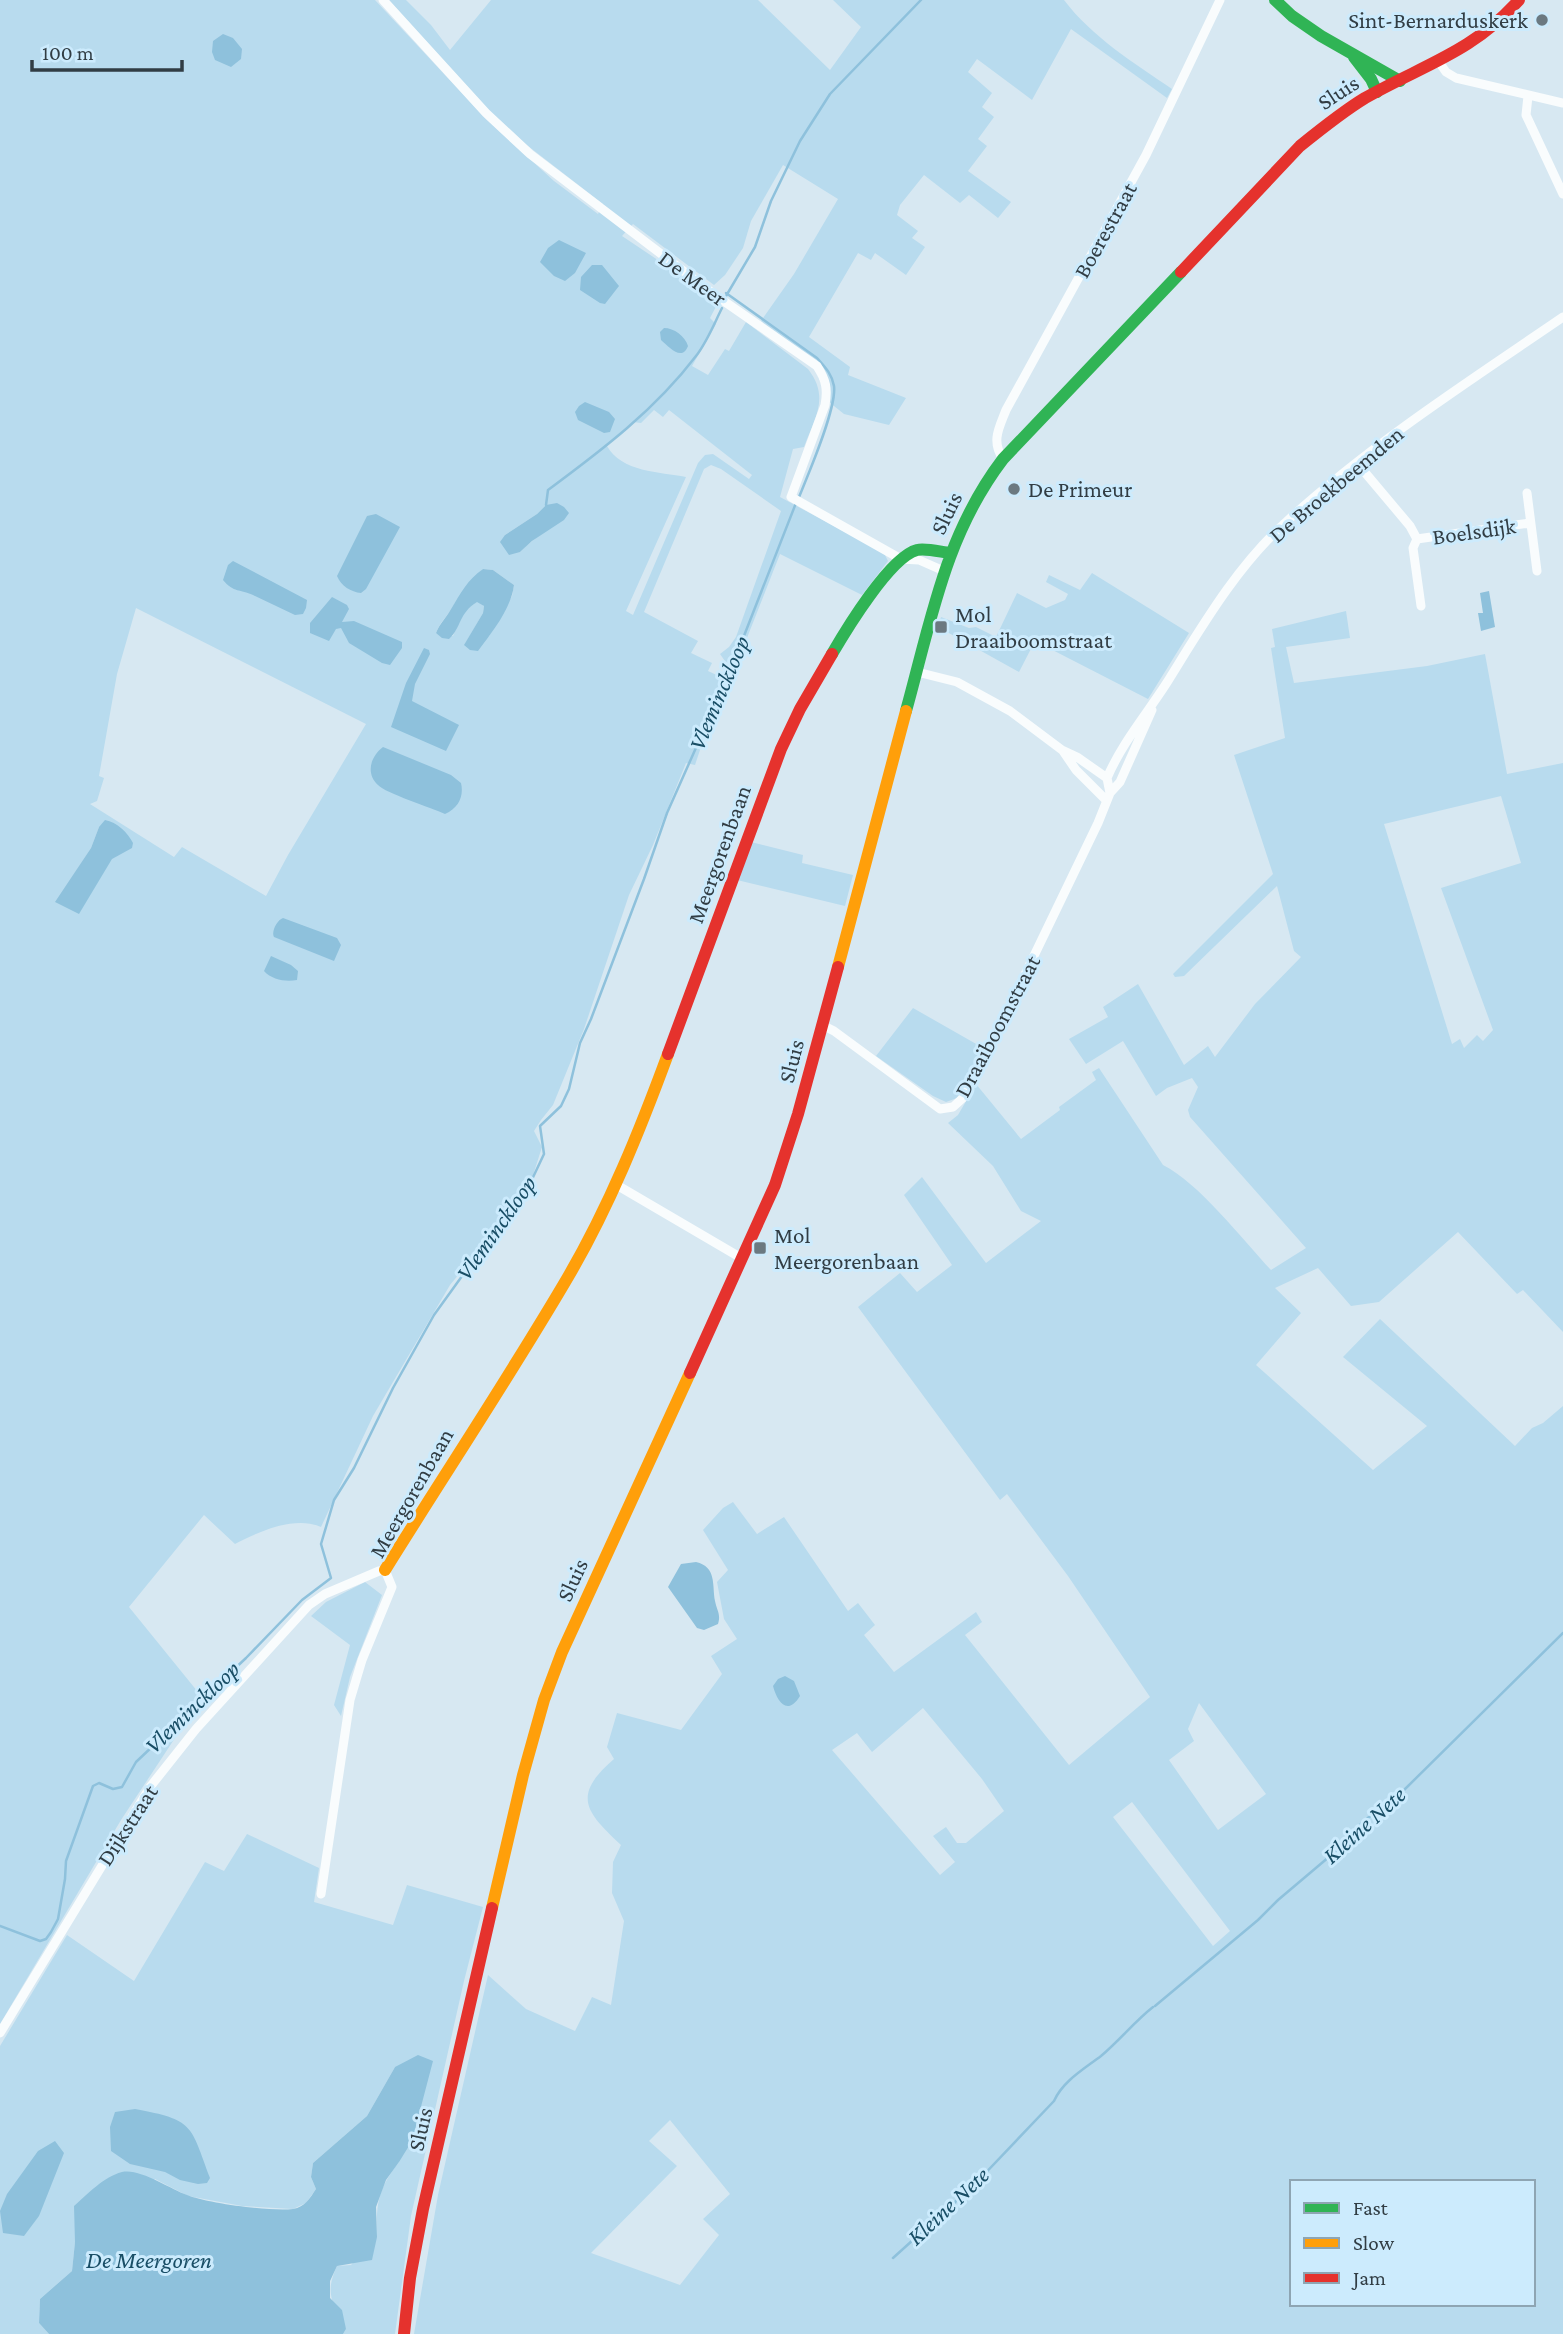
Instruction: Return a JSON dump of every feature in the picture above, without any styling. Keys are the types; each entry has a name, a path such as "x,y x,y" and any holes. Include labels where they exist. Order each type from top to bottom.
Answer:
{"street":[{"name":"De Meer","path":"383,0 486,113 530,154 715,295 817,366 825,378 825,405 791,497 901,559"},
{"name":"Boerestraat","path":"1003,459 995,443 1006,410 1146,155 1220,0"},
{"path":"1275,0 1296,19 1353,56 1400,81"},
{"name":"Sluis","path":"404,2334 410,2278 423,2209 523,1775 544,1700 562,1652 743,1259 783,1162 944,571 975,498 1003,459 1300,146 1333,120 1377,92 1476,40 1495,26 1519,0"},
{"path":"1353,56 1371,79 1377,92"},
{"path":"1439,61 1446,72 1456,78 1563,103"},
{"path":"1528,96 1526,115 1563,194"},
{"name":"De Broekbeemden","path":"1107,778 1136,725 1222,596 1285,523 1415,418 1563,317"},
{"name":"Boelsdijk","path":"1357,463 1410,526 1417,539"},
{"name":"Boelsdijk","path":"1527,493 1537,571"},
{"name":"Boelsdijk","path":"1417,539 1530,523"},
{"name":"Boelsdijk","path":"1417,539 1413,548 1421,606"},
{"path":"901,559 918,550 950,553"},
{"path":"901,559 919,559 944,571"},
{"name":"Meergorenbaan","path":"321,1894 350,1700 362,1660 391,1587 385,1570 569,1275 615,1184 645,1116 781,749 800,709 856,613 901,559"},
{"path":"916,672 957,682 1010,711 1062,750 1107,778 1108,797"},
{"name":"De Broekbeemden","path":"1108,797 1120,782 1156,698"},
{"path":"1062,750 1076,769 1108,797"},
{"name":"Draaiboomstraat","path":"822,1025 940,1109 953,1107 964,1097 992,1044 1108,797"},
{"path":"615,1184 743,1259"},
{"name":"Dijkstraat","path":"0,2033 133,1812 187,1740 309,1605 325,1594 385,1570"}],"shaded area":[{"path":"0,0 375,0 487,120 554,181 598,214 603,204 495,117 389,0 406,0 431,25 450,50 491,0 758,0 830,70 861,27 833,0 1064,0 1100,38 1172,89 1167,98 1071,29 1032,100 977,59 968,72 992,93 982,107 994,117 978,139 987,146 968,171 1011,202 998,218 969,195 960,203 924,175 900,205 897,215 918,231 912,238 925,247 906,275 875,253 871,260 858,253 809,337 850,367 848,375 906,398 889,425 844,414 829,402 809,356 761,321 794,274 838,199 783,165 751,221 743,248 725,275 714,285 633,224 622,236 719,301 710,318 716,324 692,366 708,375 725,349 729,351 746,322 808,369 818,389 818,408 804,447 793,449 780,497 884,553 888,561 862,595 780,554 706,732 695,765 686,763 653,845 629,895 584,1029 553,1105 534,1131 542,1147 528,1191 450,1285 373,1416 321,1527 300,1523 277,1526 235,1544 204,1515 129,1607 202,1697 121,1820 0,2024","holes":["654,410 663,417 669,410 752,475 749,479 713,454 705,455 698,463 633,615 626,611 686,477 631,466 613,455 607,446 633,422 641,423","711,465 721,469 781,511 736,637 720,654 727,664 723,678 708,671 712,663 691,653 698,641 644,612 704,469","546,505 553,526 520,552 505,535 537,514","483,569 493,570 514,585 512,596 489,636 465,644 483,613 484,606 477,601 462,614 453,636 436,633","136,608 366,724 266,896 182,847 174,857 90,804 97,801 104,778 99,776 117,674","99,827 112,858 79,913 56,902 91,848"]},
{"path":"1092,573 1189,633 1148,699 1035,641 1019,672 938,627 941,617 969,628 976,627 996,637 1017,593 1046,608 1065,600 1068,594 1046,582 1049,575 1080,590"},
{"path":"1346,611 1350,638 1286,647 1294,683 1427,666 1485,654 1507,774 1563,763 1563,1332 1523,1290 1517,1294 1458,1232 1379,1302 1351,1306 1318,1268 1275,1288 1301,1313 1256,1365 1373,1470 1427,1426 1343,1357 1380,1319 1515,1446 1532,1428 1543,1423 1563,1406 1563,2334 414,2334 438,2195 488,1975 526,2009 575,2031 592,1997 611,2005 624,1921 612,1893 613,1862 621,1845 592,1813 588,1794 592,1783 614,1759 607,1747 617,1713 681,1730 722,1674 711,1656 737,1639 724,1619 717,1582 728,1570 703,1530 723,1508 733,1502 757,1534 784,1517 848,1611 858,1603 875,1625 864,1635 894,1672 976,1612 982,1622 965,1635 1069,1765 1150,1697 1068,1576 1007,1494 1000,1500 858,1307 900,1273 917,1292 952,1265 904,1195 922,1177 986,1263 1041,1221 1021,1211 993,1166 948,1123 958,1115 976,1084 1021,1139 1096,1080 1092,1072 1099,1068 1163,1165 1177,1173 1205,1198 1271,1270 1306,1248 1190,1117 1188,1110 1198,1087 1192,1078 1167,1088 1156,1096 1123,1041 1086,1064 1069,1039 1108,1017 1103,1007 1138,984 1184,1065 1208,1046 1215,1057 1255,1004 1301,957 1294,951 1277,886 1184,976 1175,977 1173,974 1273,874 1234,755 1285,738 1271,648 1275,647 1272,629","holes":["1501,796 1521,863 1441,888 1493,1030 1483,1041 1477,1035 1464,1048 1460,1039 1452,1044 1384,824","1199,1703 1266,1794 1218,1830 1169,1760 1194,1741 1188,1729","923,1708 982,1779 1004,1811 966,1843 957,1843 946,1827 933,1836 955,1862 940,1875 832,1750 857,1733 872,1752","1132,1802 1230,1931 1213,1946 1113,1817","670,2120 730,2194 703,2219 719,2235 680,2285 591,2253 677,2166 649,2141"]},
{"path":"751,842 803,855 802,863 853,875 845,906 737,880"},
{"path":"913,1008 985,1049 957,1098 946,1102 933,1096 876,1056"},
{"path":"365,1582 382,1595 350,1677 341,1716 334,1705 350,1645 311,1616 326,1602"},
{"path":"247,1834 319,1868 314,1902 393,1925 407,1885 483,1907 411,2216 395,2334 343,2334 346,2329 332,2299 331,2284 337,2266 351,2265 377,2237 380,2197 399,2162 395,2067 367,2116 313,2163 311,2177 316,2189 306,2203 293,2209 242,2206 188,2196 155,2179 75,2242 72,2271 40,2299 39,2323 49,2334 0,2334 0,2046 67,1935 134,1981 205,1862 224,1871"}],"water":[{"path":"223,34 233,38 242,49 241,59 231,67 215,60 212,52 213,41"},
{"path":"559,240 586,253 575,273 565,281 554,276 540,262 548,248"},
{"path":"592,265 602,265 619,286 605,304 580,290 581,277"},
{"path":"664,328 672,329 682,336 688,346 685,351 675,352 661,340 660,332"},
{"path":"585,402 609,412 615,419 610,432 604,433 578,420 575,412"},
{"path":"557,503 569,513 564,520 520,552 509,555 500,542 505,535 546,505"},
{"path":"376,514 400,527 366,589 361,593 344,586 337,576 367,516"},
{"path":"233,561 307,600 303,614 295,615 230,587 223,580 228,565"},
{"path":"483,569 493,570 514,585 505,611 478,651 470,650 464,645 483,613 484,606 477,602 466,611 449,639 436,633 465,587"},
{"path":"1489,591 1495,627 1481,631 1478,613 1483,613 1480,593"},
{"path":"332,597 347,605 349,609 342,622 354,621 402,642 402,648 390,665 349,643 341,628 336,629 329,641 310,633 310,623"},
{"path":"424,648 429,650 430,654 415,684 412,701 459,725 446,751 391,727 406,683"},
{"path":"383,747 451,775 461,783 462,792 457,805 445,814 378,785 372,775 371,765 375,755"},
{"path":"105,820 125,832 133,843 132,848 112,859 79,914 55,902 91,848 99,827"},
{"path":"283,918 337,938 341,945 334,961 274,937 275,926"},
{"path":"271,956 298,971 297,980 279,980 267,974 264,971"},
{"path":"681,1564 703,1564 710,1572 719,1615 718,1624 704,1630 697,1628 668,1587"},
{"path":"785,1676 794,1681 800,1696 787,1706 777,1697 773,1686 778,1679"},
{"name":"De Meergoren","path":"418,2055 433,2061 412,2141 386,2180 376,2207 377,2237 372,2260 337,2266 330,2281 330,2298 342,2310 346,2329 343,2334 49,2334 39,2323 40,2299 72,2271 75,2242 74,2206 102,2182 122,2172 137,2173 187,2195 209,2201 270,2209 297,2208 307,2202 316,2189 311,2177 313,2163 367,2116 395,2067"},
{"path":"135,2109 169,2117 187,2127 198,2146 210,2178 207,2183 180,2180 165,2172 130,2164 111,2151 110,2127 115,2112"},
{"path":"55,2141 64,2153 39,2216 24,2236 3,2233 0,2211 7,2194 38,2151"}],"waterway":[{"name":"Vleminckloop","path":"726,296 755,247 771,201 800,141 830,94 921,0"},
{"name":"Vleminckloop","path":"726,293 817,358 833,382 834,396 827,425 799,497"},
{"path":"546,505 548,490 627,428 680,376 704,345 722,308"},
{"name":"Vleminckloop","path":"0,1926 40,1941 46,1939 58,1919 66,1861 93,1786 99,1783 113,1789 122,1787 136,1762 246,1658 302,1600 331,1578 321,1544 334,1500 354,1468 393,1388 434,1315 527,1190 544,1154 540,1126 561,1106 569,1089 580,1043 667,813 731,669 796,503"},
{"name":"Kleine Nete","path":"1155,2006 1349,1840 1363,1821 1389,1804 1393,1797 1402,1792 1563,1633"},
{"name":"Kleine Nete","path":"893,2258 975,2184 1054,2101 1068,2081 1101,2056 1153,2007"}],"traffic: fast":[{"path":"1275,0 1292,16 1321,36 1400,81"},
{"path":"1354,57 1371,79 1377,92"},
{"path":"906,711 932,612 953,548 983,488 1003,459 1181,272"},
{"path":"832,654 870,596 906,555 917,550 950,553"}],"traffic: slow":[{"path":"838,967 906,711"},
{"path":"385,1570 524,1351 583,1250 623,1168 668,1054"},
{"path":"492,1908 523,1775 544,1700 562,1652 690,1373"}],"traffic: jam":[{"path":"1181,272 1300,146 1365,98 1484,33 1519,0"},
{"path":"668,1054 781,749 800,709 832,654"},
{"path":"690,1373 775,1185 798,1114 838,967"},
{"path":"404,2334 410,2278 423,2209 492,1908"}],"place":[{"name":"Sint-Bernarduskerk","path":"1542,20"},
{"name":"De Primeur","path":"1014,489"},
{"name":"Mol Draaiboomstraat","path":"941,627"},
{"name":"Mol Meergorenbaan","path":"760,1248"}]}
